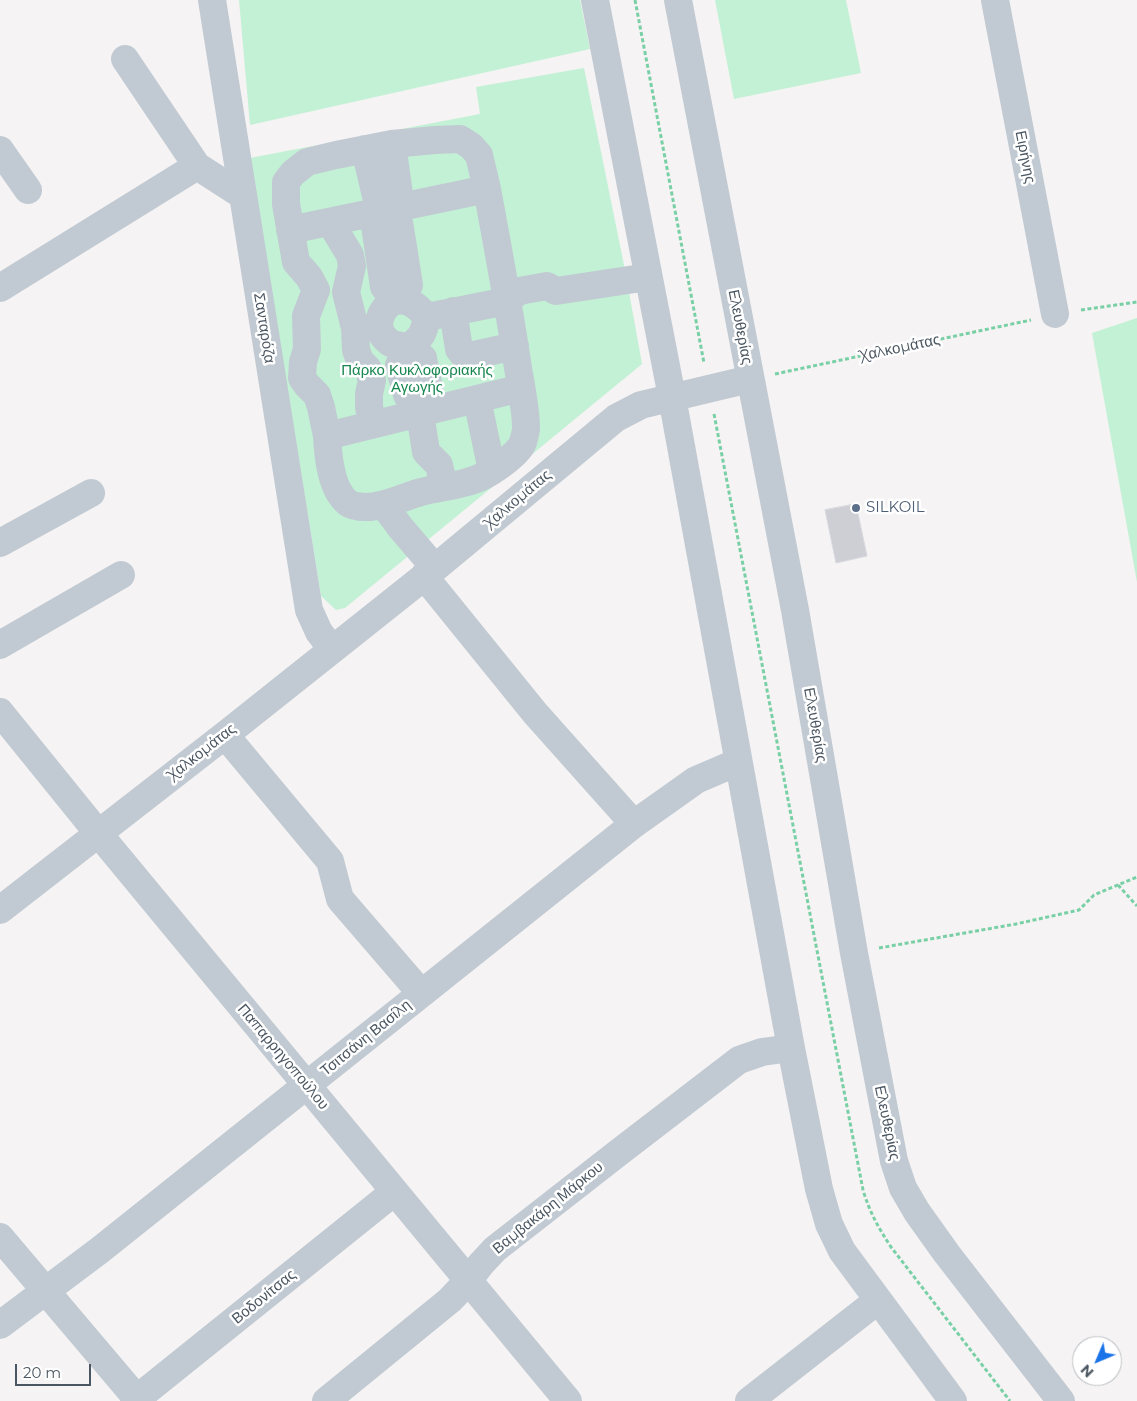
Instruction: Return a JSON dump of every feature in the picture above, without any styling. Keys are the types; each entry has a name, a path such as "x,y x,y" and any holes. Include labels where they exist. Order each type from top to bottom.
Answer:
{"street":[{"name":"Σανταρόζα","path":"212,0 309,610 319,632 332,649"},
{"path":"595,0 672,397 791,1048 819,1189 829,1224 842,1251 953,1401"},
{"name":"Ελευθερίας","path":"678,0 795,610 854,953 894,1161 904,1188 917,1212 947,1254 1061,1401"},
{"name":"Ειρήνης","path":"995,0 1055,314"},
{"path":"125,59 197,166 242,195"},
{"path":"460,139 479,154 515,346 526,429 522,445 507,460 479,478 380,505 365,507 350,504 340,496 328,458 321,407 317,395 307,386 302,378 303,362 307,349 306,316 316,290 309,277 296,262 286,204 286,182 293,173 307,162 392,144 460,139"},
{"path":"382,211 399,194 392,144"},
{"path":"365,149 376,196 382,211 399,222 409,285 396,300 383,310 380,317 367,325 356,350 360,361 368,369 372,380 369,407 372,424"},
{"path":"0,150 28,190"},
{"path":"0,288 197,166"},
{"path":"290,230 487,189"},
{"path":"330,222 350,255 352,266 346,292 367,325 380,330 389,342 396,346 408,347 423,358 430,394 420,413 426,452 417,467 433,490"},
{"path":"396,300 404,300 440,314 507,301 519,291 547,286 556,291 648,277"},
{"path":"440,314 459,349 466,357 515,346"},
{"path":"408,347 418,340 440,314"},
{"name":"Χαλκομάτας","path":"0,910 429,572 616,418 641,405 750,379"},
{"path":"326,436 521,388"},
{"path":"477,399 492,471"},
{"path":"0,543 92,493"},
{"path":"380,505 386,508 429,572 536,713 634,824"},
{"path":"0,644 121,576"},
{"name":"Παπαρρηγοπούλου","path":"0,712 568,1401"},
{"path":"224,734 330,861 340,899 422,993"},
{"name":"Τσιτσάνη Βασίλη","path":"0,1325 100,1250 634,824 696,780 738,762"},
{"name":"Βαμβακάρη Μάρκου","path":"326,1401 450,1300 494,1249 739,1060 762,1052 791,1048"},
{"name":"Βοδονίτσας","path":"136,1400 394,1192"},
{"path":"0,1237 136,1400"},
{"path":"749,1401 878,1301"}],"path":[{"path":"635,0 863,1190 876,1224 891,1247 1010,1401"},
{"name":"Χαλκομάτας","path":"750,379 1055,314 1137,302"},
{"path":"854,953 1016,924 1079,910 1094,895 1137,877"},
{"path":"1118,885 1137,906"}],"green space":[{"path":"239,0 580,0 590,49 250,125"},
{"path":"715,0 846,0 861,73 734,99"},
{"name":"Πάρκο Κυκλοφοριακής Αγωγής","path":"584,68 642,364 345,608 336,610 321,596 250,158 480,114 476,87"},
{"path":"1137,318 1137,582 1092,333"}],"building":[{"path":"856,504 867,556 836,563 825,510"}],"place":[{"name":"SILKOIL","path":"856,508"}]}
